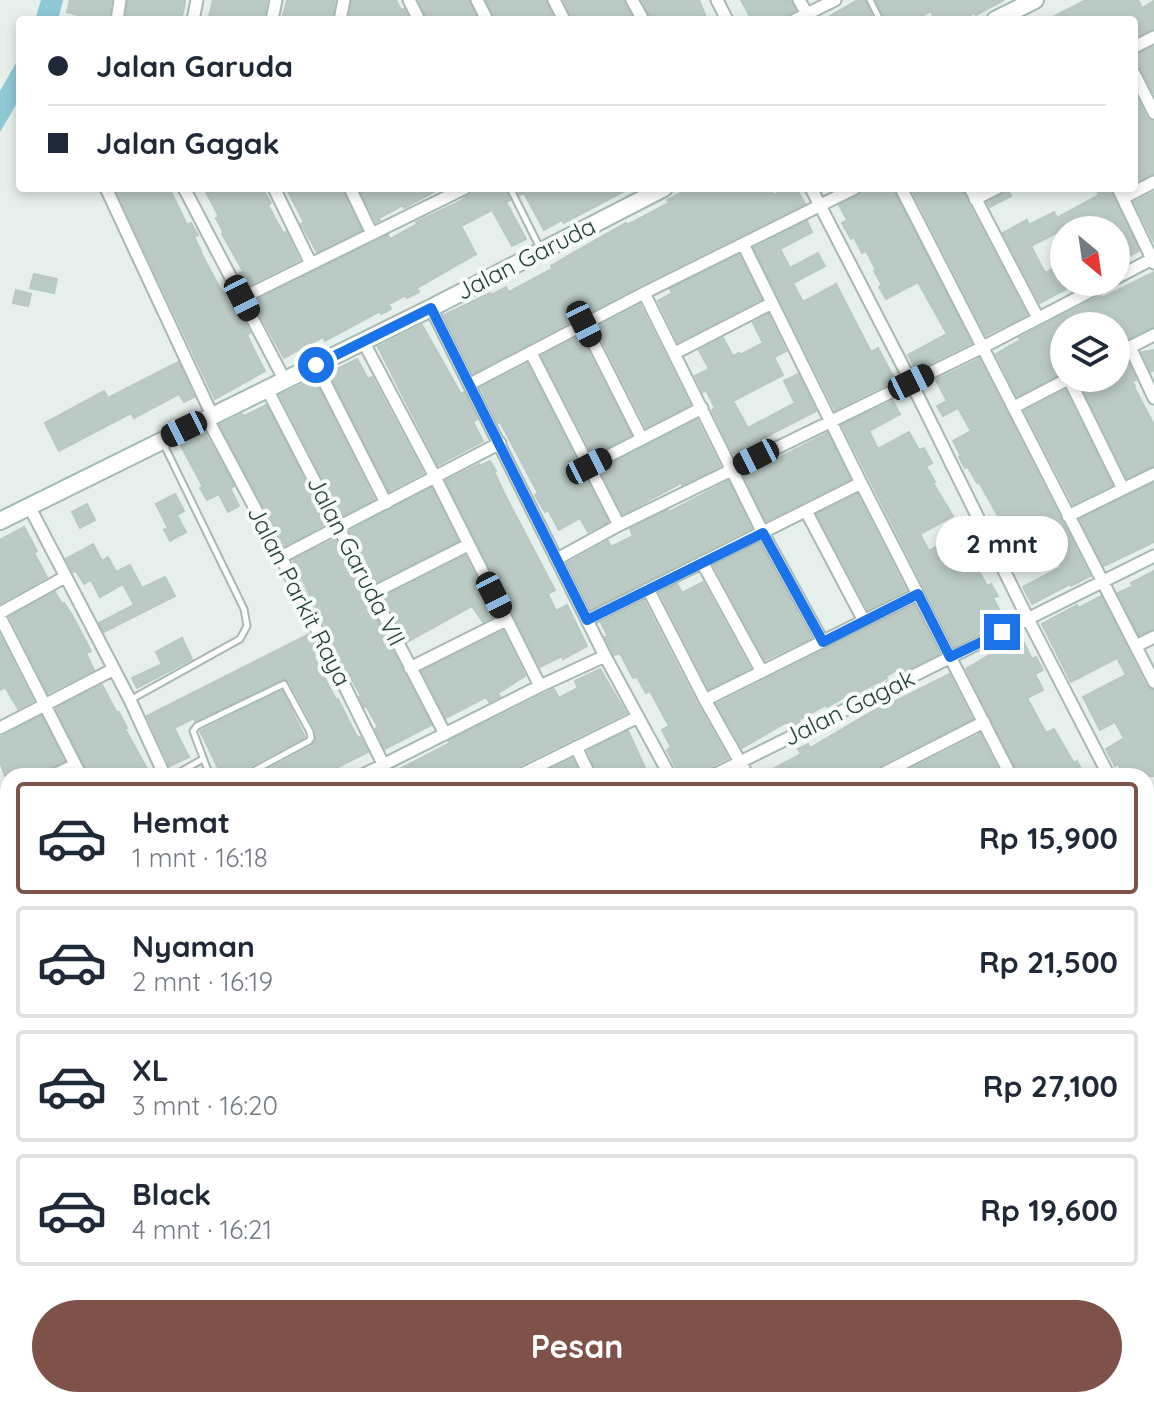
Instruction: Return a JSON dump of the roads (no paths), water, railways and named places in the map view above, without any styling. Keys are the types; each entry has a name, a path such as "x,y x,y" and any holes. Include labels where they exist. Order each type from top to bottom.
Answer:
{"street":[{"path":"803,16 835,0"},
{"path":"1003,16 1035,0"},
{"path":"1138,81 1154,113"},
{"name":"Jalan Parkit Raya","path":"108,192 209,417 385,768"},
{"path":"186,192 284,379"},
{"path":"276,192 311,264"},
{"path":"352,192 372,234"},
{"path":"242,298 457,192"},
{"name":"Jalan Garuda","path":"0,521 431,308 656,192"},
{"path":"813,192 1105,768"},
{"path":"470,384 848,192"},
{"path":"903,192 1154,682"},
{"path":"1120,193 1153,260 1130,271"},
{"path":"973,194 1038,318"},
{"path":"743,244 1007,768"},
{"path":"644,293 763,533 823,642"},
{"path":"557,559 619,525 1081,296"},
{"path":"675,353 772,303"},
{"path":"431,308 605,656 666,768"},
{"path":"584,324 642,439"},
{"path":"1154,335 1130,347 1154,398"},
{"path":"363,341 540,686"},
{"path":"531,353 619,525"},
{"path":"316,365 386,503"},
{"path":"1014,407 1050,388"},
{"name":"Jalan Garuda VII","path":"267,389 445,734"},
{"path":"1077,392 1123,489"},
{"path":"589,466 702,408"},
{"path":"281,557 500,443"},
{"path":"1068,516 1154,474"},
{"path":"587,620 861,483"},
{"path":"29,506 130,700 161,768"},
{"path":"806,511 864,621"},
{"path":"371,594 468,545"},
{"name":"Jalan Gagak","path":"727,768 1154,556"},
{"path":"702,562 762,672"},
{"path":"65,577 0,615 77,768"},
{"path":"648,589 744,768"},
{"path":"705,700 918,594"},
{"path":"410,668 506,620"},
{"path":"1136,646 1154,637"},
{"path":"389,768 445,734 605,656"},
{"path":"0,728 114,669"},
{"path":"534,768 638,717"},
{"path":"894,768 984,722"},
{"path":"576,747 586,768"}],"lane":[{"path":"512,192 542,251"},
{"path":"130,700 240,639 247,626 244,609 162,440"},
{"path":"207,768 193,731 197,726 284,684 311,738 259,768"},
{"path":"187,768 203,759"}],"water":[{"path":"41,0 63,0 59,16 36,16"},
{"path":"16,63 16,105 0,132 0,91"}]}
